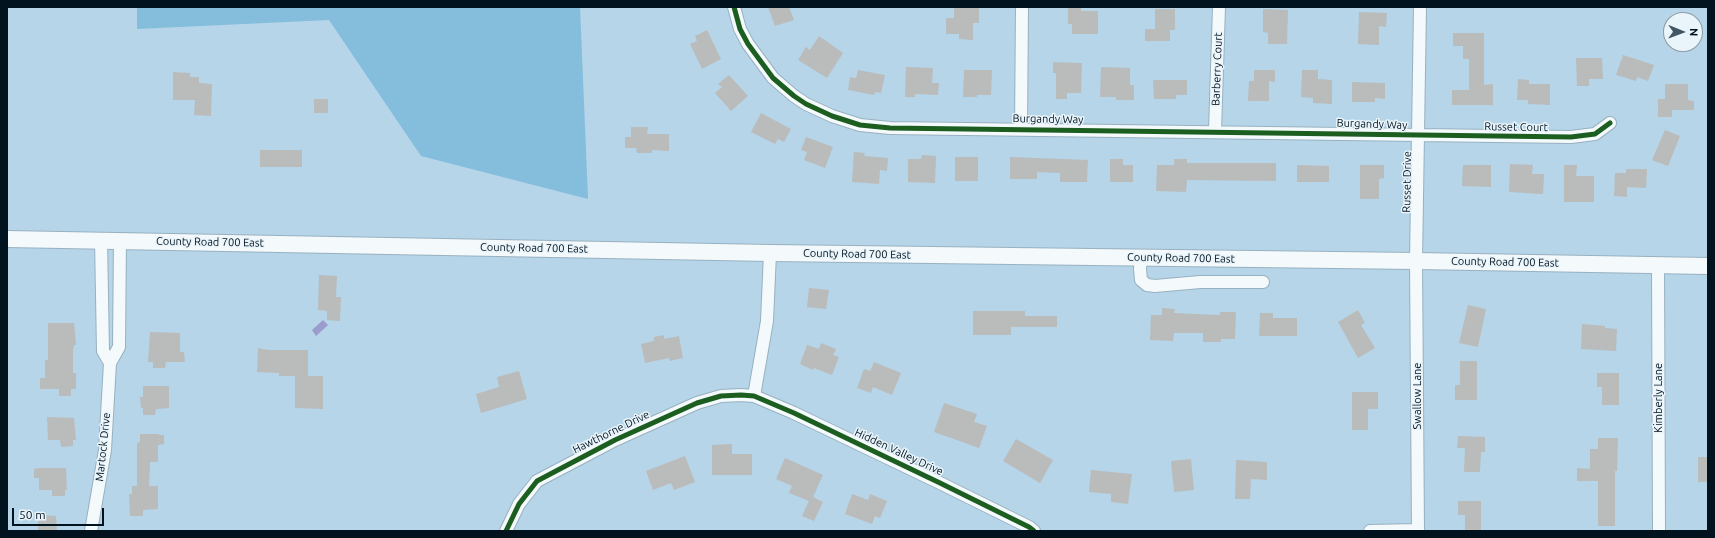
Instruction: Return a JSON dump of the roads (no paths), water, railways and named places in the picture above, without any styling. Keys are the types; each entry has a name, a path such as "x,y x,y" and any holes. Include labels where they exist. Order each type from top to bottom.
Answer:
{"main road":[{"name":"County Road 700 East","path":"7,239 770,253 1416,260 1708,266"}],"street":[{"name":"Burgandy Way","path":"734,7 740,29 748,44 773,78 794,96 832,116 860,125 890,128 1215,131 1418,136"},
{"path":"1021,129 1022,7"},
{"name":"Barberry Court","path":"1215,131 1219,7"},
{"name":"Russet Drive","path":"1416,260 1420,7"},
{"name":"Russet Court","path":"1418,136 1571,137 1595,134 1610,123"},
{"name":"Martock Drive","path":"101,240 103,351 110,363"},
{"name":"Martock Drive","path":"91,531 105,450 110,363 119,347 120,240"},
{"path":"754,396 767,321 770,253"},
{"path":"1141,257 1141,280 1147,285 1155,286 1200,282 1263,282"},
{"name":"Swallow Lane","path":"1416,260 1418,530"},
{"name":"Kimberly Lane","path":"1658,265 1659,531"},
{"name":"Hawthorne Drive","path":"506,531 519,504 537,481 615,440 697,403 721,396 754,396"},
{"name":"Hidden Valley Drive","path":"754,396 794,413 940,482 1029,527 1034,531"},
{"path":"1370,531 1418,530"}]}
